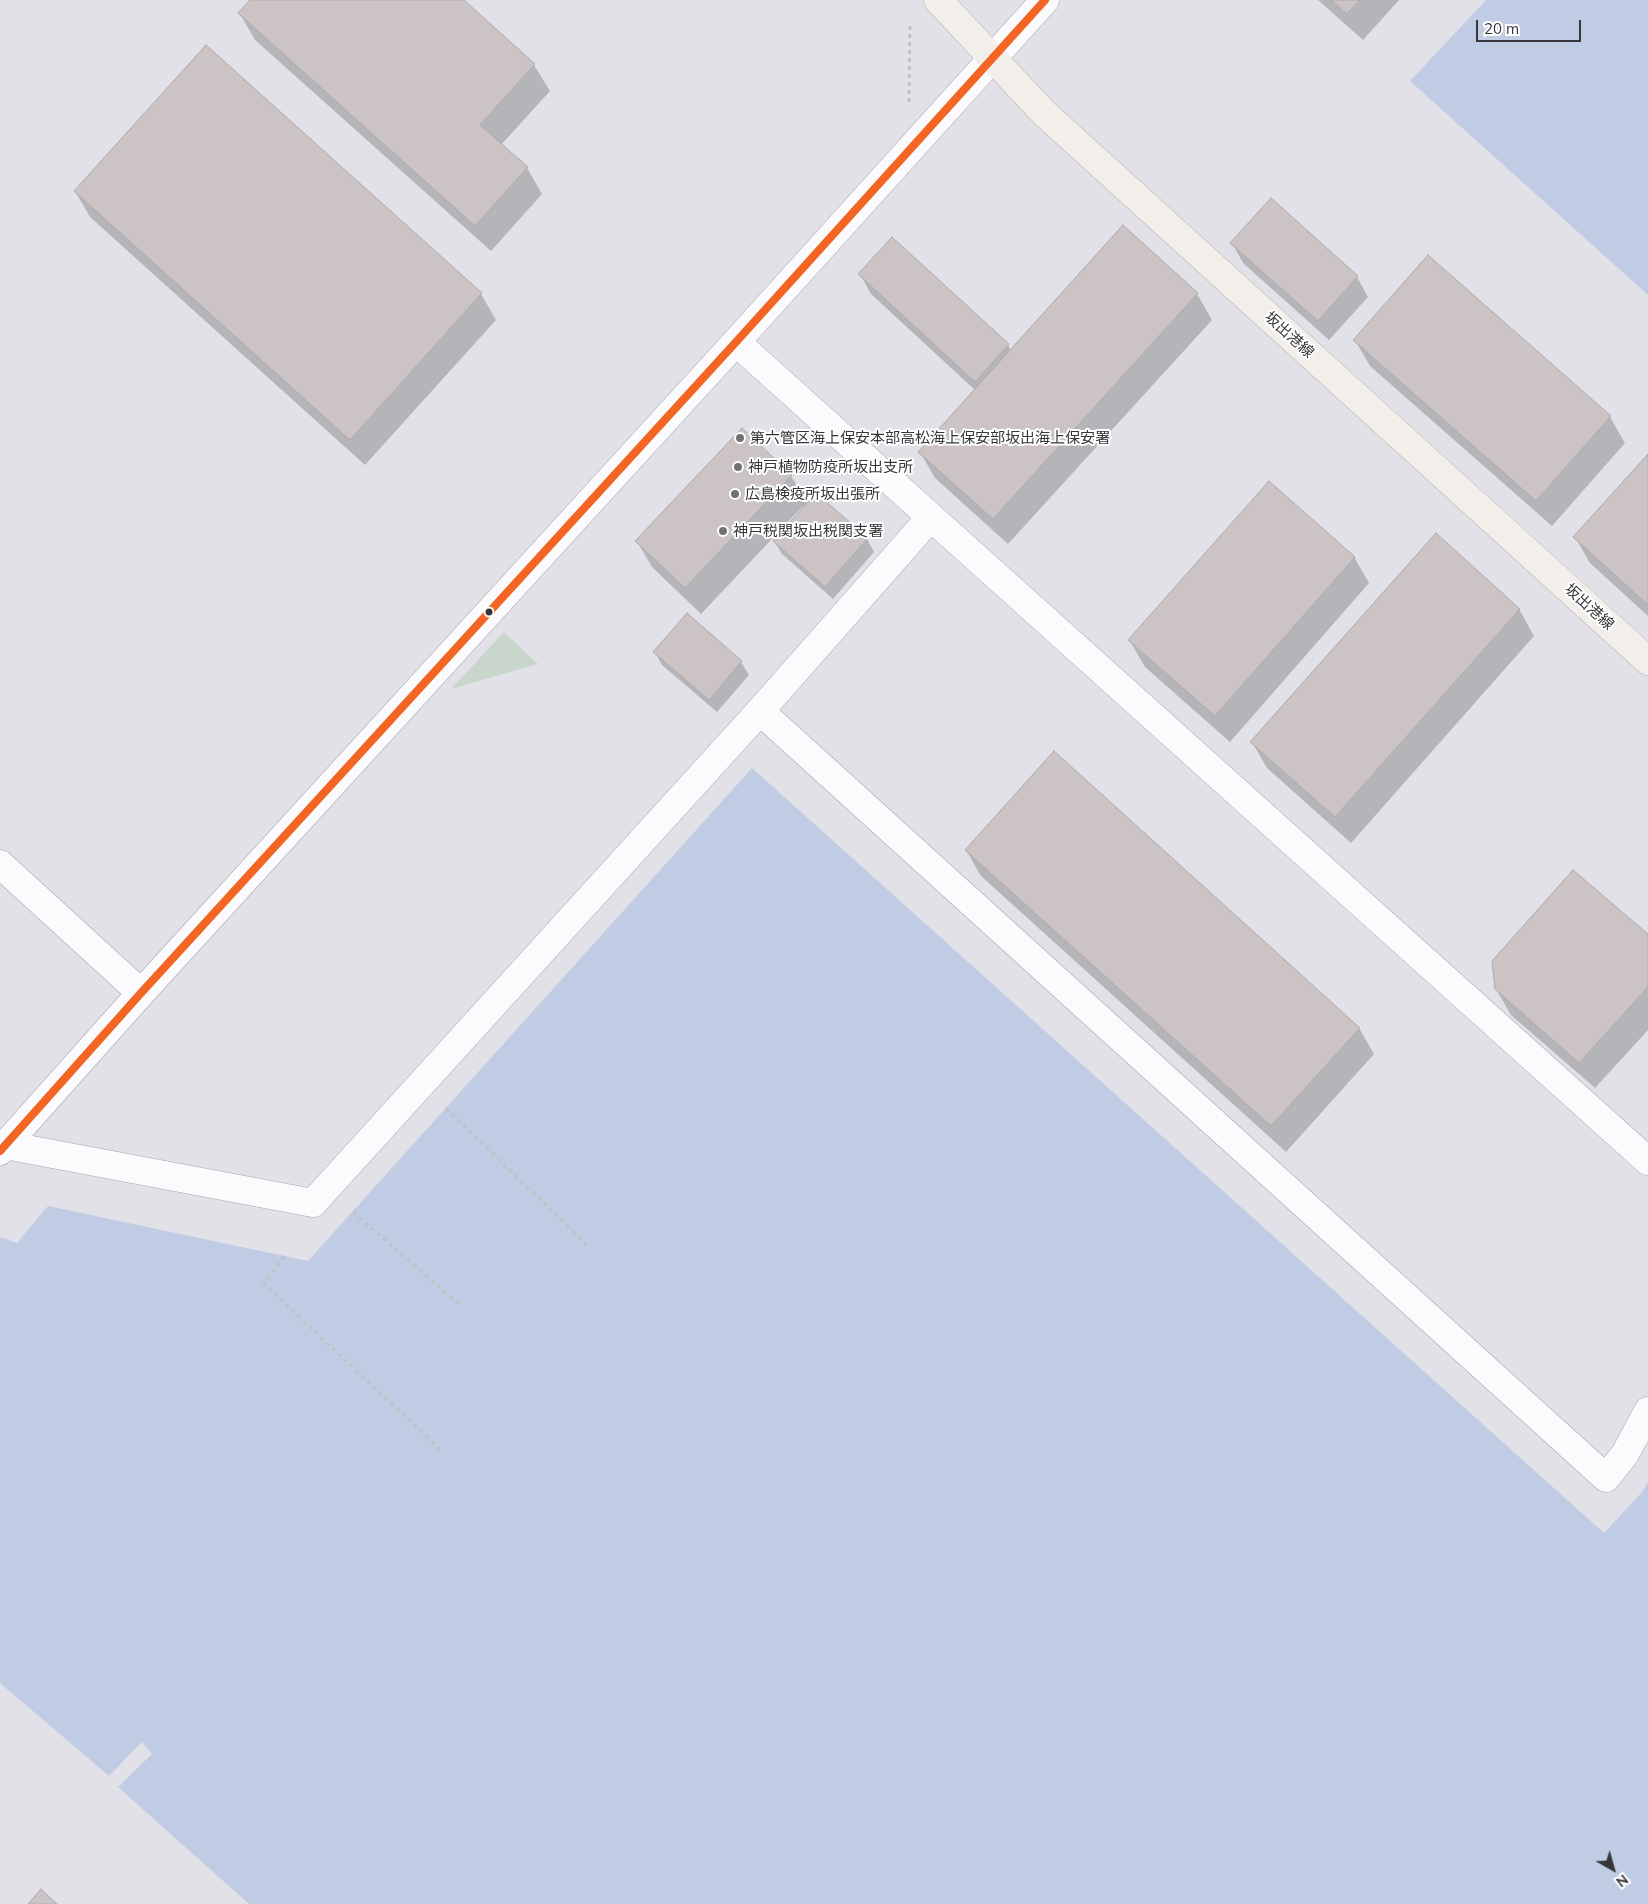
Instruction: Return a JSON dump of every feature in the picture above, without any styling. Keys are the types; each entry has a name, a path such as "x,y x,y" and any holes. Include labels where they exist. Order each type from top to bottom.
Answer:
{"main road":[{"name":"坂出港線","path":"938,0 1044,113 1648,661"}],"street":[{"path":"3,1148 140,993 736,342 1045,0"},
{"path":"736,342 1648,1161"},
{"path":"3,1148 313,1203 760,711 930,518"},
{"path":"760,711 1606,1478 1625,1454 1648,1412"},
{"path":"0,864 140,993"}],"path":[{"path":"909,109 910,23"},
{"path":"446,1108 589,1247"},
{"path":"353,1212 461,1306"},
{"path":"284,1256 264,1284 443,1452"}],"shaded area":[{"path":"504,632 538,664 451,689"}],"water":[{"path":"1486,0 1648,0 1648,295 1410,81"},
{"path":"752,768 1604,1533 1642,1492 1648,1482 1648,1904 249,1904 118,1787 152,1754 142,1742 109,1776 0,1683 0,1237 17,1243 48,1206 308,1261"}],"building":[{"path":"250,0 464,0 535,64 480,125 528,167 475,226 238,13"},
{"path":"1331,0 1360,0 1347,14"},
{"path":"206,45 482,293 350,440 74,191"},
{"path":"1271,198 1358,276 1318,321 1230,243"},
{"path":"1123,225 1198,293 993,519 918,452"},
{"path":"892,237 1009,344 975,382 858,274"},
{"path":"1428,255 1611,416 1536,501 1353,340"},
{"path":"742,428 792,475 685,588 635,541"},
{"path":"1648,454 1648,605 1573,537"},
{"path":"1269,481 1355,557 1215,716 1128,640"},
{"path":"816,493 868,538 825,587 773,541"},
{"path":"1436,533 1520,609 1335,817 1250,742"},
{"path":"687,613 742,661 709,700 653,652"},
{"path":"1054,751 1360,1028 1271,1126 965,850"},
{"path":"1573,870 1648,934 1648,987 1579,1063 1495,989 1492,961"},
{"path":"41,1889 57,1904 28,1904"}],"transit line":[{"path":"0,1151 141,993 736,342 1045,0"}],"place":[{"name":"第六管区海上保安本部高松海上保安部坂出海上保安署","path":"740,438"},
{"name":"神戸植物防疫所坂出支所","path":"738,467"},
{"name":"広島検疫所坂出張所","path":"735,494"},
{"name":"神戸税関坂出税関支署","path":"723,531"}]}
